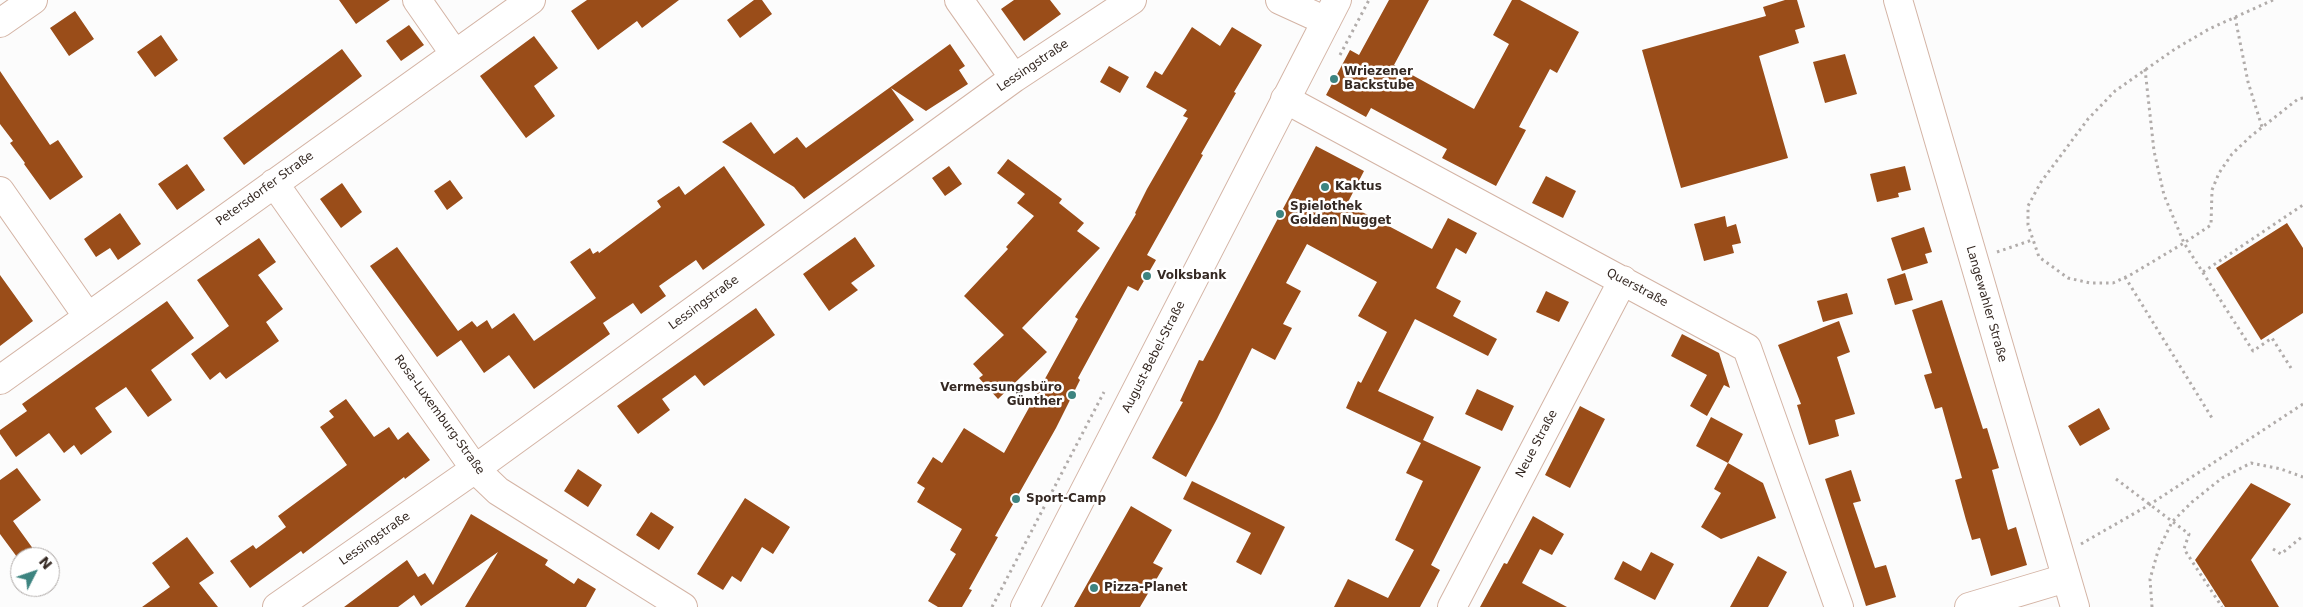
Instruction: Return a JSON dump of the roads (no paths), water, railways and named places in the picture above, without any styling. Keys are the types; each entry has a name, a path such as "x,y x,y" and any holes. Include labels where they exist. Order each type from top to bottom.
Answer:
{"street":[{"path":"0,23 33,0"},
{"path":"417,0 454,53"},
{"name":"Petersdorfer Straße","path":"0,380 454,53 531,0"},
{"path":"959,0 1014,78"},
{"name":"Lessingstraße","path":"277,607 475,469 1014,78 1132,0"},
{"path":"1280,0 1332,10"},
{"name":"Langewahler Straße","path":"1898,0 2075,607"},
{"name":"August-Bebel-Straße","path":"1025,607 1332,10"},
{"name":"Querstraße","path":"1285,99 1746,348 1839,607"},
{"name":"Rosa-Luxemburg-Straße","path":"274,183 475,469 498,491 683,607"},
{"path":"0,192 88,316"},
{"name":"Neue Straße","path":"1452,607 1623,280"},
{"path":"1969,607 2066,578"}],"place":[{"name":"Wriezener Backstube","path":"1334,79"},
{"name":"Kaktus","path":"1325,187"},
{"name":"Spielothek Golden Nugget","path":"1280,214"},
{"name":"Volksbank","path":"1147,276"},
{"name":"Vermessungsbüro Günther","path":"1072,395"},
{"name":"Sport-Camp","path":"1016,499"},
{"name":"Pizza-Planet","path":"1094,588"}]}
